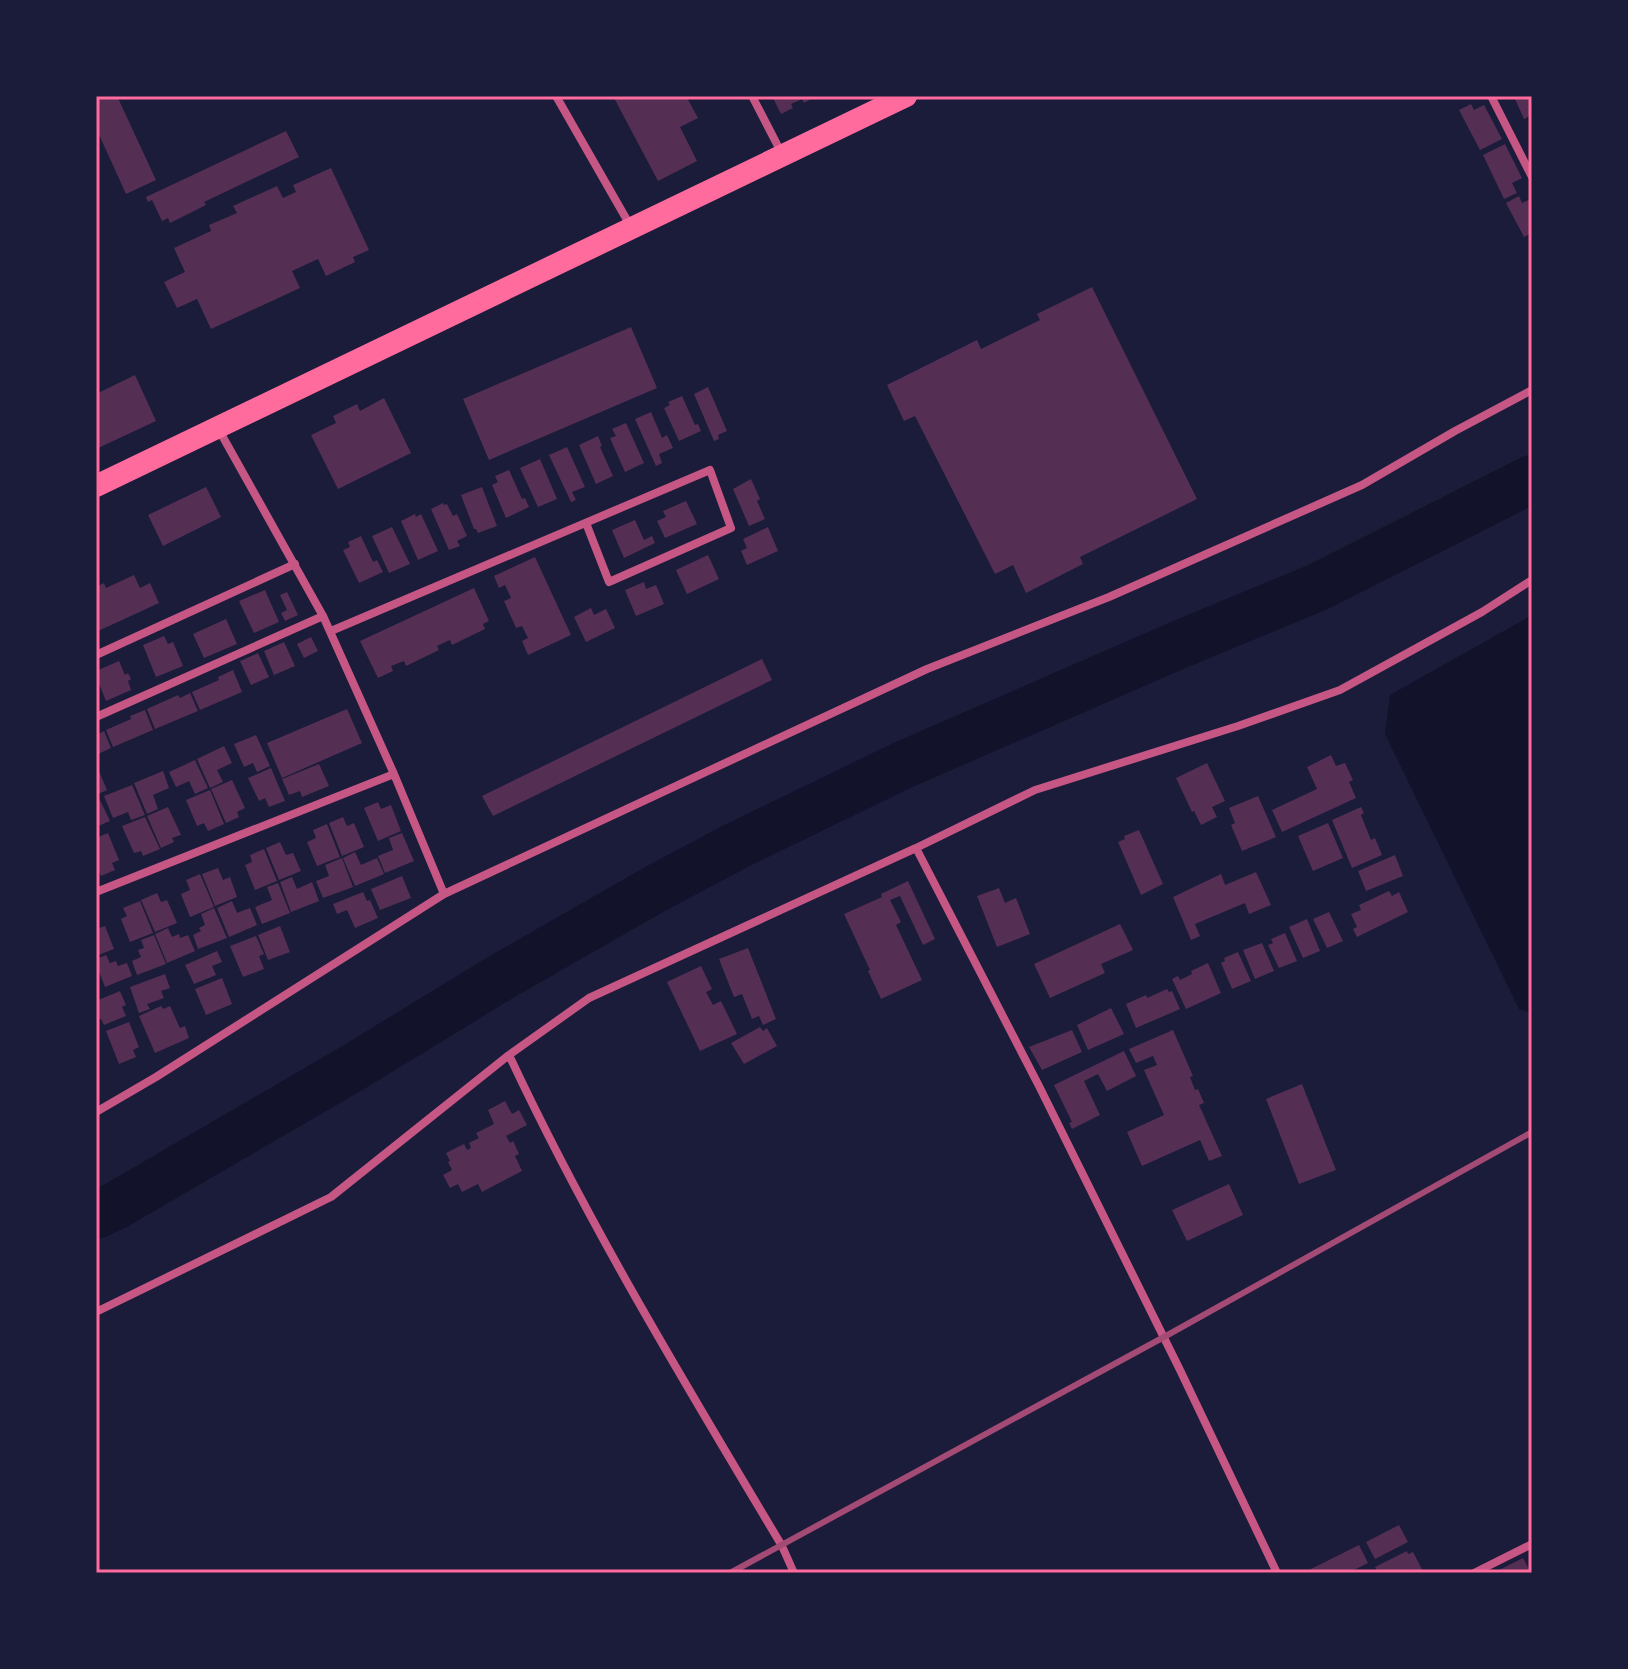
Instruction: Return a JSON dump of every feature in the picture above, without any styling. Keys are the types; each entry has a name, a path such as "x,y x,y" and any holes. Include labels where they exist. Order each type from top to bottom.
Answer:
{"highway":[{"path":"96,486 906,96"}],"street":[{"path":"556,96 631,227"},
{"path":"752,96 783,155"},
{"path":"1491,96 1532,177"},
{"path":"96,1112 444,894 927,669 1109,597 1362,485 1532,390"},
{"path":"218,428 331,631 444,894"},
{"path":"331,631 710,470 731,528 609,582 586,523"},
{"path":"96,655 295,564"},
{"path":"96,1312 331,1197 509,1055 589,998 1035,790 1238,726 1340,690 1482,612 1532,580"},
{"path":"96,717 323,616"},
{"path":"96,892 394,774"},
{"path":"916,848 1187,1383 1277,1573"},
{"path":"509,1055 545,1131 626,1279 782,1546 794,1573"},
{"path":"1474,1573 1532,1544"}],"shaded area":[{"path":"1532,615 1532,1013 1519,1009 1385,734 1390,695"}],"building":[{"path":"96,96 117,96 156,180 126,194 96,128"},
{"path":"613,96 686,96 698,118 680,127 697,161 658,181"},
{"path":"772,96 816,96 804,103 802,99 791,104 793,108 781,114"},
{"path":"1517,96 1532,96 1532,115 1524,119 1515,99"},
{"path":"1471,104 1474,110 1484,105 1502,139 1480,150 1459,110"},
{"path":"286,131 299,157 204,202 206,205 170,223 168,218 162,221 152,200 148,202 146,197"},
{"path":"1505,144 1522,178 1512,183 1517,193 1504,199 1483,155"},
{"path":"331,168 369,250 353,257 355,262 326,276 318,259 292,271 300,288 211,329 197,299 177,308 164,282 185,272 174,248 211,231 209,225 237,213 233,206 277,186 283,198 296,192 293,185"},
{"path":"1519,196 1522,203 1532,201 1532,233 1524,237 1506,203"},
{"path":"1092,287 1197,499 1080,557 1083,564 1026,593 1013,565 995,574 915,416 904,421 887,385 977,340 981,349 1040,320 1037,314"},
{"path":"631,327 657,388 489,460 463,399"},
{"path":"135,375 156,421 96,449 96,394"},
{"path":"708,387 727,431 714,441 694,394"},
{"path":"682,396 695,425 698,424 701,431 679,441 664,408 670,405 668,402"},
{"path":"384,398 411,453 338,489 311,435 336,423 333,416 357,404 360,411"},
{"path":"651,412 662,438 667,435 673,448 659,454 662,463 656,466 635,419"},
{"path":"626,423 644,463 625,472 610,438 616,436 612,429"},
{"path":"598,436 613,476 596,484 579,445"},
{"path":"567,447 585,487 572,492 576,500 571,502 549,455"},
{"path":"540,459 557,499 538,507 520,468"},
{"path":"509,470 529,507 506,518 492,485 498,482 495,476"},
{"path":"751,479 765,519 749,526 733,489"},
{"path":"206,487 221,517 163,546 148,515"},
{"path":"482,487 497,526 478,533 461,495"},
{"path":"686,501 697,524 665,538 657,521 666,517 663,511"},
{"path":"447,504 453,516 457,514 467,536 457,541 460,546 449,550 431,509"},
{"path":"415,514 416,517 421,514 438,551 418,560 401,521"},
{"path":"635,520 644,540 652,536 655,543 624,558 612,530"},
{"path":"392,527 410,564 389,573 372,536"},
{"path":"768,527 778,551 747,565 741,551 747,548 743,539"},
{"path":"361,536 373,562 377,560 383,572 359,583 343,550 350,547 348,542"},
{"path":"708,555 719,579 687,594 676,570"},
{"path":"535,557 571,635 528,655 522,641 528,638 522,626 516,628 504,601 511,598 505,585 499,588 494,576"},
{"path":"134,575 140,588 150,583 159,603 96,632 96,587 104,583 106,588"},
{"path":"644,582 646,589 656,585 664,604 636,616 625,590"},
{"path":"474,588 489,621 483,624 485,629 452,645 450,640 437,646 439,650 406,666 404,661 391,666 393,671 378,678 360,641"},
{"path":"265,590 279,622 254,633 239,601"},
{"path":"287,592 298,615 285,621 281,613 287,610 280,595"},
{"path":"591,608 594,615 606,609 615,628 586,642 574,617"},
{"path":"226,619 237,644 204,658 193,634"},
{"path":"164,636 168,644 173,642 183,666 156,677 143,645"},
{"path":"311,637 318,651 304,658 297,644"},
{"path":"284,642 295,666 274,675 264,651"},
{"path":"258,653 269,677 251,685 240,661"},
{"path":"762,659 772,680 493,816 482,796"},
{"path":"119,661 125,675 128,673 131,679 128,681 131,690 106,701 96,671"},
{"path":"233,670 242,692 200,710 192,692"},
{"path":"190,693 198,711 155,729 147,709"},
{"path":"347,709 362,743 282,778 267,743"},
{"path":"145,710 153,730 113,747 106,730"},
{"path":"104,731 111,748 96,755 96,735"},
{"path":"256,735 270,766 257,772 253,763 244,767 234,744"},
{"path":"224,746 232,763 217,770 223,782 210,788 197,759"},
{"path":"1331,755 1336,766 1345,763 1353,780 1349,782 1356,798 1282,832 1272,810 1317,789 1307,767"},
{"path":"195,760 208,788 195,794 189,781 176,787 169,772"},
{"path":"1207,763 1225,801 1212,807 1217,817 1201,825 1176,778"},
{"path":"96,764 107,790 96,795"},
{"path":"319,764 329,786 302,797 300,791 289,795 282,779"},
{"path":"271,768 285,801 269,807 265,798 259,801 248,778"},
{"path":"163,771 169,788 153,795 158,809 147,814 134,783"},
{"path":"232,780 245,808 237,812 239,817 226,823 211,789"},
{"path":"132,785 145,815 131,820 128,812 113,818 104,796"},
{"path":"210,790 224,824 208,831 204,823 197,826 186,800"},
{"path":"1258,796 1276,837 1242,851 1231,825 1235,823 1229,808"},
{"path":"100,800 110,821 96,827 96,802"},
{"path":"378,802 381,809 391,805 401,831 378,841 364,808"},
{"path":"168,807 181,835 161,848 147,816"},
{"path":"1361,807 1371,840 1375,838 1382,855 1352,868 1332,820"},
{"path":"145,817 160,849 143,856 141,851 134,853 122,826"},
{"path":"343,817 347,826 354,823 364,847 342,856 329,823"},
{"path":"1328,823 1343,858 1313,871 1298,836"},
{"path":"327,824 340,857 317,866 307,842 316,838 313,830"},
{"path":"1139,830 1163,884 1141,895 1118,842"},
{"path":"108,833 119,860 112,863 115,870 101,876 96,865 96,838"},
{"path":"402,833 414,861 385,873 378,856 393,850 389,838"},
{"path":"280,842 286,855 293,853 301,871 279,880 266,848"},
{"path":"264,849 277,881 255,890 245,865 252,862 250,855"},
{"path":"355,852 361,865 377,858 384,874 355,886 343,858"},
{"path":"1395,855 1403,876 1366,891 1358,871"},
{"path":"342,858 353,887 323,898 316,881 329,876 325,865"},
{"path":"218,868 223,880 230,877 237,897 215,906 202,874"},
{"path":"1256,872 1271,905 1249,914 1245,903 1195,924 1200,936 1191,940 1173,897 1221,874 1225,885"},
{"path":"200,874 214,907 190,917 181,894 190,890 186,880"},
{"path":"402,876 411,898 380,910 371,889"},
{"path":"292,877 297,889 312,882 319,901 291,912 280,882"},
{"path":"908,881 935,939 923,945 900,896 890,900 901,922 896,925 922,980 881,999 844,914"},
{"path":"278,883 290,913 262,924 255,907 272,900 267,887"},
{"path":"999,888 1005,903 1016,898 1030,934 997,947 977,896"},
{"path":"1389,891 1392,896 1399,892 1408,912 1357,937 1353,929 1357,927 1351,914 1361,910 1359,905"},
{"path":"363,892 378,918 355,928 347,910 337,914 333,904"},
{"path":"157,893 161,902 167,900 177,923 155,932 141,900"},
{"path":"140,901 153,933 130,942 121,919 127,916 123,908"},
{"path":"232,901 237,913 250,908 257,925 229,937 217,908"},
{"path":"214,908 227,938 198,949 193,935 205,925 201,914"},
{"path":"1329,912 1343,941 1327,948 1313,919"},
{"path":"1307,919 1320,951 1303,958 1289,927"},
{"path":"1120,924 1133,950 1101,964 1105,973 1050,998 1034,964"},
{"path":"105,926 114,949 96,956 96,929"},
{"path":"280,926 290,952 268,960 258,935"},
{"path":"168,928 172,937 188,935 195,951 167,963 155,934"},
{"path":"1285,933 1297,961 1279,968 1268,945 1273,943 1271,939"},
{"path":"154,935 166,964 137,975 132,961 141,957 138,950 144,948 141,940"},
{"path":"256,936 264,954 259,956 264,969 243,977 230,946"},
{"path":"1262,943 1274,971 1255,979 1243,950"},
{"path":"748,948 776,1019 763,1025 759,1016 752,1019 742,994 734,997 719,959"},
{"path":"217,951 222,962 212,966 216,975 194,984 185,965"},
{"path":"1238,952 1251,981 1232,989 1221,963 1225,961 1224,958"},
{"path":"106,955 110,963 116,961 118,966 127,963 132,976 105,987 96,959"},
{"path":"1208,963 1221,993 1186,1009 1172,979 1178,976 1180,980"},
{"path":"701,966 712,989 706,992 713,1005 721,1001 737,1034 700,1051 667,982"},
{"path":"165,974 170,988 161,991 164,998 147,1004 150,1009 139,1013 130,987"},
{"path":"222,978 232,1004 206,1015 195,989"},
{"path":"1167,989 1172,991 1180,1009 1136,1028 1126,1004"},
{"path":"120,991 126,1005 122,1007 126,1016 104,1025 101,1019 96,1021 96,1001"},
{"path":"161,1006 163,1009 170,1006 180,1028 185,1026 189,1038 155,1053 139,1016"},
{"path":"1111,1008 1124,1034 1088,1050 1077,1025"},
{"path":"129,1022 139,1047 133,1050 136,1057 119,1064 106,1031"},
{"path":"760,1027 763,1031 767,1028 777,1046 744,1064 731,1043"},
{"path":"1072,1030 1082,1052 1042,1070 1029,1047"},
{"path":"1173,1030 1193,1076 1190,1077 1195,1090 1198,1089 1204,1103 1199,1105 1222,1156 1209,1161 1200,1140 1142,1166 1127,1132 1164,1115 1144,1070 1157,1065 1153,1056 1136,1063 1129,1049"},
{"path":"1124,1051 1136,1076 1107,1091 1098,1074 1084,1081 1100,1115 1072,1129 1069,1123 1072,1122 1054,1085"},
{"path":"1302,1084 1336,1170 1299,1184 1266,1099"},
{"path":"505,1101 512,1114 519,1110 527,1125 506,1136 510,1143 513,1141 519,1154 515,1156 522,1171 482,1192 478,1184 462,1192 458,1184 450,1188 443,1175 452,1170 446,1153 464,1144 467,1150 471,1148 469,1143 479,1138 476,1133 494,1124 488,1110"},
{"path":"1229,1184 1243,1215 1187,1241 1172,1210"},
{"path":"1399,1525 1408,1542 1375,1559 1366,1542"},
{"path":"1359,1545 1368,1563 1348,1573 1303,1573"},
{"path":"1407,1551 1408,1554 1413,1552 1424,1573 1378,1573 1375,1567"},
{"path":"1523,1558 1531,1573 1498,1573 1497,1571"}],"waterway":[{"path":"96,1215 354,1067 498,979 736,846 903,765 1318,587 1532,479"}],"railway":[{"path":"730,1573 1532,1132"}]}
